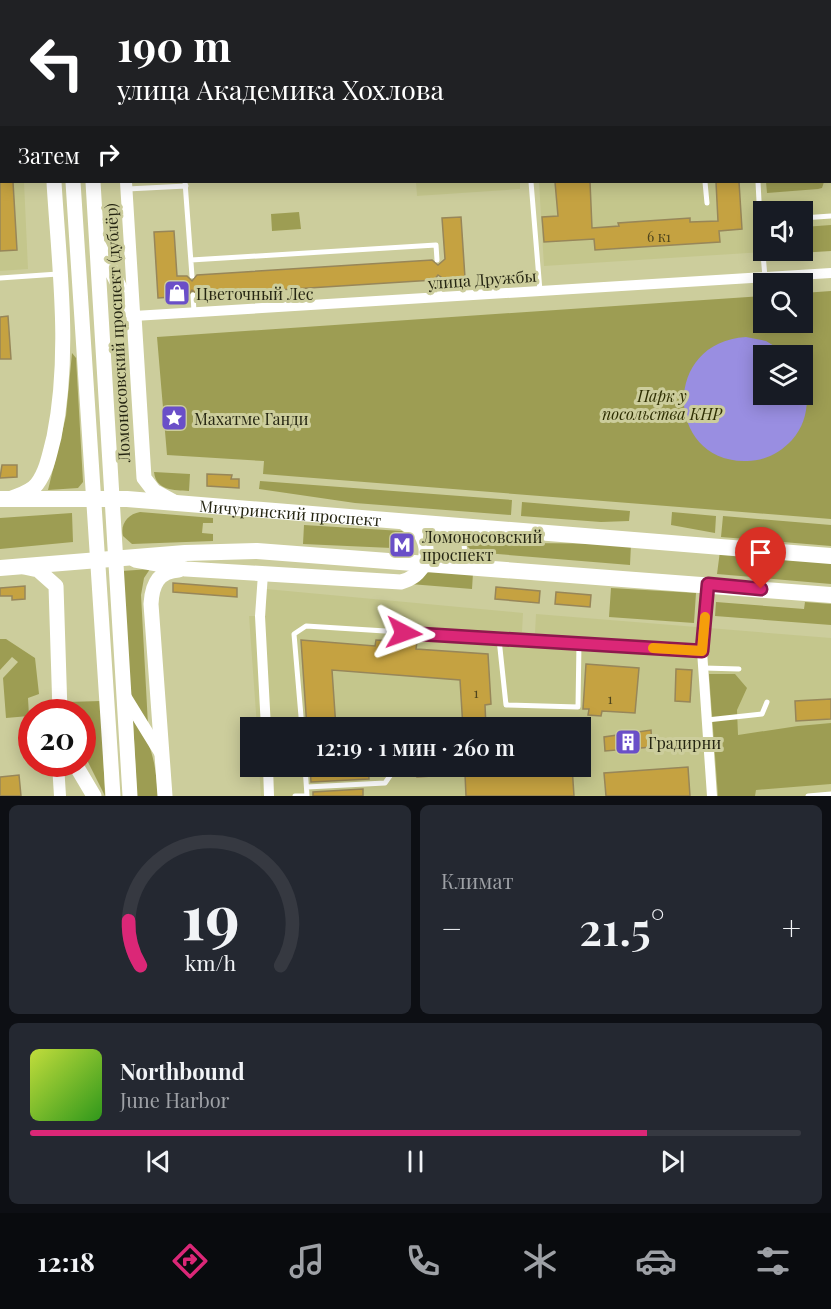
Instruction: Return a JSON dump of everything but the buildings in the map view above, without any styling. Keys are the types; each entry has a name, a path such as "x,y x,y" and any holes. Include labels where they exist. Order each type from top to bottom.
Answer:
{"main road":[{"path":"5,499 33,489 39,481 49,456 62,386 62,306 54,183"},
{"path":"73,183 94,497 96,538 93,562 101,603 113,796"},
{"path":"93,183 112,498 122,559 117,602 130,796"},
{"path":"97,242 134,316"},
{"path":"62,306 88,396"},
{"name":"Ломоносовский проспект (дублёр)","path":"134,316 142,471 147,484 176,503"},
{"name":"Мичуринский проспект","path":"5,499 112,498 831,556"},
{"path":"122,559 186,569 401,582 413,577 424,563 426,554 424,540 416,529 403,522"},
{"path":"0,568 185,553 257,551 831,595"},
{"path":"24,567 38,570 48,577 57,589 59,699"},
{"path":"165,796 152,592 164,573 186,569"},
{"path":"83,777 94,796"}],"street":[{"name":"Ломоносовский проспект (дублёр)","path":"127,185 134,316"},
{"name":"улица Дружбы","path":"813,274 831,273"},
{"name":"улица Дружбы","path":"134,316 753,278"},
{"path":"263,574 260,616 265,717"},
{"path":"708,584 702,651 712,796"},
{"path":"123,693 162,756"},
{"path":"59,777 60,796"},
{"path":"268,777 269,796"}],"lane":[{"path":"531,183 540,291"},
{"path":"705,183 706,203"},
{"path":"758,183 760,201"},
{"path":"127,185 186,184 192,276"},
{"path":"813,217 831,216"},
{"path":"191,260 436,244 437,260"},
{"path":"0,278 60,274"},
{"path":"439,280 440,297"},
{"path":"193,296 194,312"},
{"path":"479,567 468,560 464,550 469,535 482,529"},
{"path":"101,603 117,602"},
{"path":"301,717 294,634 306,626 702,651"},
{"path":"499,639 506,705 578,707 579,643"},
{"path":"704,668 740,669"},
{"path":"707,720 762,714 767,702"},
{"path":"296,796 307,796 306,777"},
{"path":"307,787 385,783 390,777"},
{"path":"808,796 831,794"}],"shaded area":[{"path":"0,183 24,183 28,269 0,271"},
{"path":"416,183 520,183 520,189 417,196"},
{"path":"539,183 831,183 831,247 813,248 813,201 753,201 753,253 544,266"},
{"path":"746,337 766,341 773,345 753,345 753,405 807,405 804,418 792,440 782,449 760,460 747,461 720,457 701,444 688,424 684,402 687,379 698,359 718,344"},
{"path":"266,589 523,613 522,632 535,633 536,614 831,638 831,796 261,796 260,777 591,777 591,717 256,717 249,616 266,616"}],"green space":[{"path":"766,183 824,183 822,188 818,189 767,193"},
{"path":"299,212 301,229 272,231 271,214"},
{"path":"831,225 831,251 813,252 813,226"},
{"name":"Парк у посольства КНР","path":"831,291 831,519 263,474 264,461 167,455 157,337 753,297 753,333 813,333 813,292"},
{"path":"72,353 76,358 83,482 78,488 48,490 66,416"},
{"path":"154,472 190,474 189,491 172,490 162,486 155,478"},
{"path":"260,481 512,500 511,515 355,503 259,489"},
{"path":"522,502 630,511 629,521 601,522 521,516"},
{"path":"140,512 213,518 213,523 203,523 202,533 213,534 213,541 132,544 123,536 123,527 129,517"},
{"path":"672,512 716,516 715,533 671,525"},
{"path":"72,513 73,542 0,549 0,518"},
{"path":"723,516 831,525 831,546 721,537"},
{"path":"304,525 402,531 411,539 414,549 303,544"},
{"path":"473,539 527,543 631,544 630,565 473,552 467,546"},
{"path":"720,551 831,560 831,584 717,574"},
{"path":"150,569 144,578 141,595 148,725 131,699 122,571"},
{"path":"432,570 473,573 472,589 410,584"},
{"path":"611,588 696,593 694,623 609,617"},
{"path":"716,602 804,609 805,602 831,604 831,625 715,616"},
{"path":"0,639 6,639 35,658 39,694 28,699 18,699 18,717 6,718 3,678 18,662 12,657 0,670"},
{"path":"709,674 735,674 747,688 737,710 738,735 831,723 831,784 756,790 755,796 718,796"},
{"path":"96,701 101,701 105,796 96,777"},
{"path":"133,720 145,737 152,755 158,796 137,796"}],"slow traffic":[{"path":"653,648 702,651 705,617"}],"place":[{"name":"Цветочный Лес","path":"177,293"},
{"name":"Махатме Ганди","path":"174,418"},
{"name":"Ломоносовский проспект","path":"402,545"},
{"name":"Градирни","path":"628,742"}],"route":[{"path":"404,633 702,651 708,584 761,589"}]}
